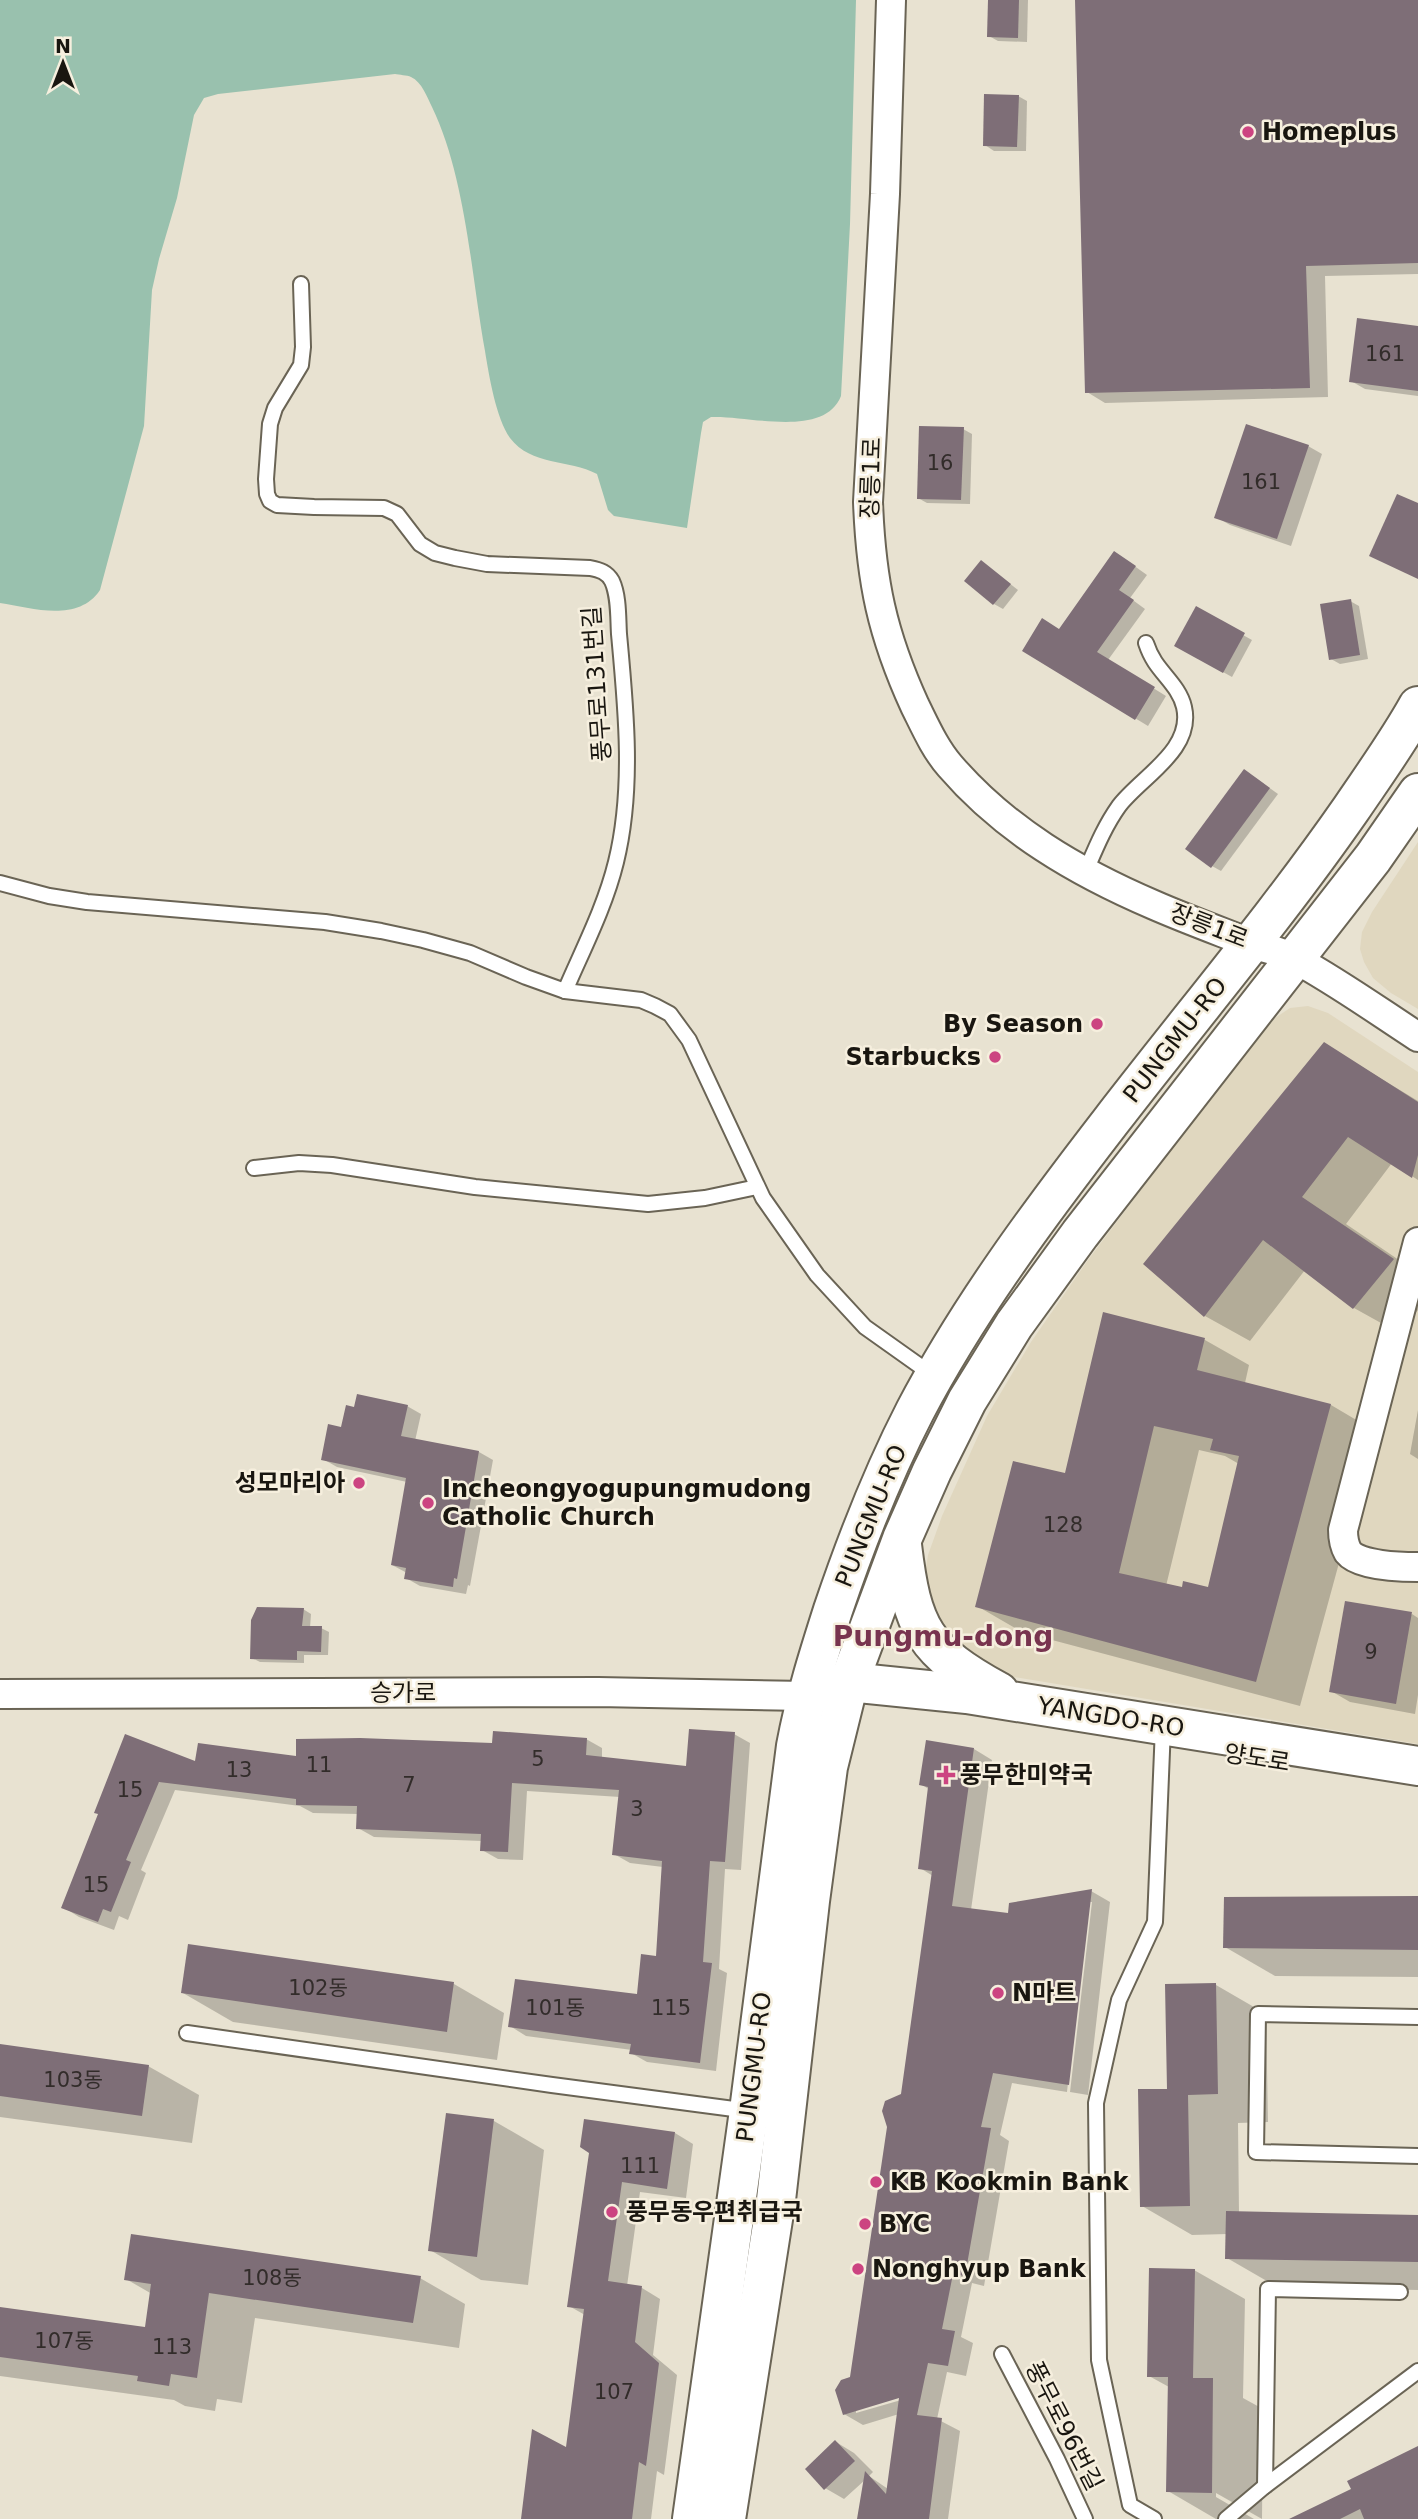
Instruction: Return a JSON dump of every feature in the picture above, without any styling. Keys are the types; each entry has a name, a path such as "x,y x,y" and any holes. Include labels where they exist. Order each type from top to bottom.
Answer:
{"street":[{"name":"장릉1로","path":"891,0 885,194 868,502 870,550 887,637 901,677 925,726 948,764 983,801 1027,838 1085,873 1152,904 1295,959 1418,1037"},
{"name":"PUNGMU-RO","path":"726,2519 776,2200 767,2113 787,1804 805,1696 855,1545 886,1472 935,1377 992,1285 1110,1122 1322,850 1402,735 1418,706"},
{"name":"PUNGMU-RO","path":"692,2519 828,1767 846,1692 902,1539 967,1401 1014,1325 1080,1234 1373,858 1418,793"},
{"path":"1418,1242 1343,1530 1343,1541 1348,1551 1356,1558 1376,1564 1418,1567"},
{"path":"902,1539 908,1592 915,1615 936,1649 954,1666 1016,1702"},
{"name":"승가로","path":"0,1694 598,1692 805,1696"},
{"name":"양도로","path":"805,1696 846,1692 917,1706 1163,1735 1418,1782"},
{"name":"YANGDO-RO","path":"846,1692 967,1694 1016,1702 1163,1735 1418,1766"}],"lane":[{"name":"풍무로131번길","path":"301,284 301,365 278,401 270,424 266,479 270,501 277,505 384,508 397,514 420,544 435,553 487,564 590,568 604,571 612,582 623,678 626,740 624,806 616,862 609,887 565,991"},
{"path":"1085,873 1106,827 1121,805 1170,754 1180,740 1185,724 1185,709 1180,695 1153,660 1146,643"},
{"path":"0,883 48,896 87,902 325,922 381,931 470,953 565,991 641,1000 670,1014 689,1040 757,1188 817,1275 844,1306 890,1347 935,1377"},
{"path":"254,1168 299,1163 332,1165 453,1184 648,1204 705,1198 757,1188"},
{"path":"1154,2519 1130,2505 1099,2360 1096,2103 1119,2000 1155,1922 1163,1735"},
{"path":"1418,2017 1258,2014 1256,2152 1418,2156"},
{"path":"187,2033 767,2113"},
{"path":"1265,2486 1268,2288 1400,2292"},
{"name":"풍무로96번길","path":"1002,2354 1057,2459 1084,2519"},
{"path":"1226,2519 1265,2486 1418,2371"}],"shaded area":[{"path":"1418,842 1418,1009 1391,993 1373,978 1360,949 1362,932 1372,912"},
{"path":"1308,1006 1328,1013 1418,1072 1418,1744 996,1674 928,1618 924,1580 928,1555 942,1516 987,1416 1031,1342 1088,1260 1233,1068 1275,1018 1290,1008"}],"green space":[{"path":"0,0 856,0 850,224 841,396 832,409 819,417 802,421 711,417 703,422 687,528 614,516 608,510 597,474 539,458 519,447 505,430 491,384 453,164 432,107 418,82 409,76 395,74 218,94 204,98 194,115 177,198 159,259 152,290 144,426 100,590 80,607 67,610 40,610 0,603"}],"building":[{"path":"988,0 1019,0 1018,38 987,37"},
{"name":"Homeplus","path":"1075,0 1418,0 1418,263 1306,266 1310,388 1085,393"},
{"path":"984,94 1019,95 1017,147 983,146"},
{"path":"1357,318 1418,326 1418,391 1349,382"},
{"path":"1246,424 1309,445 1277,539 1214,518"},
{"path":"919,426 964,427 961,500 917,499"},
{"path":"1397,494 1418,503 1418,579 1369,556"},
{"path":"1114,551 1136,566 1119,590 1134,600 1097,652 1155,687 1135,720 1022,651 1042,618 1059,629"},
{"path":"981,560 1011,584 993,605 964,581"},
{"path":"1351,599 1360,655 1329,660 1320,604"},
{"path":"1196,606 1245,633 1223,673 1174,646"},
{"path":"1244,769 1270,788 1211,868 1185,849"},
{"path":"1324,1042 1418,1102 1418,1155 1412,1178 1348,1137 1302,1197 1394,1259 1353,1309 1263,1240 1204,1317 1143,1264"},
{"path":"1103,1312 1205,1338 1197,1370 1331,1404 1256,1682 975,1607 1013,1461 1065,1473","holes":["1154,1426 1213,1439 1210,1450 1239,1456 1208,1587 1183,1581 1182,1587 1119,1573"]},
{"path":"357,1394 408,1405 401,1436 479,1451 457,1579 454,1578 453,1587 404,1579 406,1568 391,1565 406,1478 321,1460 328,1424 341,1427 346,1405 354,1407"},
{"path":"1345,1601 1412,1612 1396,1704 1329,1692"},
{"path":"257,1607 304,1608 302,1626 322,1626 321,1652 297,1651 297,1660 250,1659 251,1620"},
{"path":"689,1729 735,1732 725,1862 710,1861 703,1962 712,1963 700,2063 629,2054 631,2044 508,2027 515,1979 637,1994 641,1954 656,1956 662,1861 612,1855 619,1790 512,1783 508,1852 480,1851 481,1834 356,1829 357,1806 296,1805 296,1799 159,1782 126,1860 131,1862 111,1912 103,1909 98,1922 61,1908 98,1814 94,1813 125,1734 195,1761 198,1743 296,1756 296,1739 360,1738 492,1743 493,1731 587,1738 586,1755 686,1766"},
{"path":"926,1740 974,1748 952,1906 1008,1913 1009,1903 1092,1889 1069,2085 993,2073 981,2127 991,2128 965,2276 953,2274 942,2329 955,2331 948,2366 928,2363 917,2415 942,2418 929,2519 857,2519 865,2471 886,2494 899,2398 843,2415 835,2390 841,2380 850,2377 887,2127 882,2111 885,2101 901,2094 932,1871 918,1869 928,1787 919,1785"},
{"path":"1418,1896 1418,1950 1223,1948 1224,1897"},
{"path":"188,1944 454,1982 447,2032 181,1993"},
{"path":"1216,1983 1218,2094 1188,2095 1190,2206 1140,2207 1138,2089 1167,2089 1165,1984"},
{"path":"0,2044 149,2065 142,2116 0,2096"},
{"path":"446,2113 494,2119 477,2257 428,2251"},
{"path":"584,2119 675,2132 667,2189 622,2182 608,2281 642,2286 635,2342 659,2363 646,2466 639,2462 632,2519 521,2519 532,2429 566,2447 584,2309 567,2307 589,2153 580,2147"},
{"path":"1226,2211 1418,2215 1418,2262 1225,2259"},
{"path":"131,2234 421,2276 413,2323 209,2293 197,2378 171,2374 169,2386 137,2381 138,2376 0,2357 0,2307 145,2327 151,2284 124,2280"},
{"path":"1149,2268 1195,2269 1193,2378 1213,2378 1212,2493 1166,2492 1168,2377 1147,2377"},
{"path":"835,2440 855,2461 824,2490 805,2469"},
{"path":"1418,2446 1418,2519 1364,2519 1360,2509 1340,2519 1289,2519 1351,2489 1347,2481"}],"place":[{"name":"Homeplus","path":"1248,132"},
{"name":"By Season","path":"1097,1024"},
{"name":"Starbucks","path":"995,1057"},
{"name":"성모마리아","path":"359,1483"},
{"name":"Incheongyogupungmudong Catholic Church","path":"428,1503"},
{"name":"풍무한미약국","path":"946,1775"},
{"name":"N마트","path":"998,1993"},
{"name":"KB Kookmin Bank","path":"876,2182"},
{"name":"풍무동우편취급국","path":"612,2212"},
{"name":"BYC","path":"865,2224"},
{"name":"Nonghyup Bank","path":"858,2269"}],"district":[{"name":"Pungmu-dong","path":"943,1636"}]}
